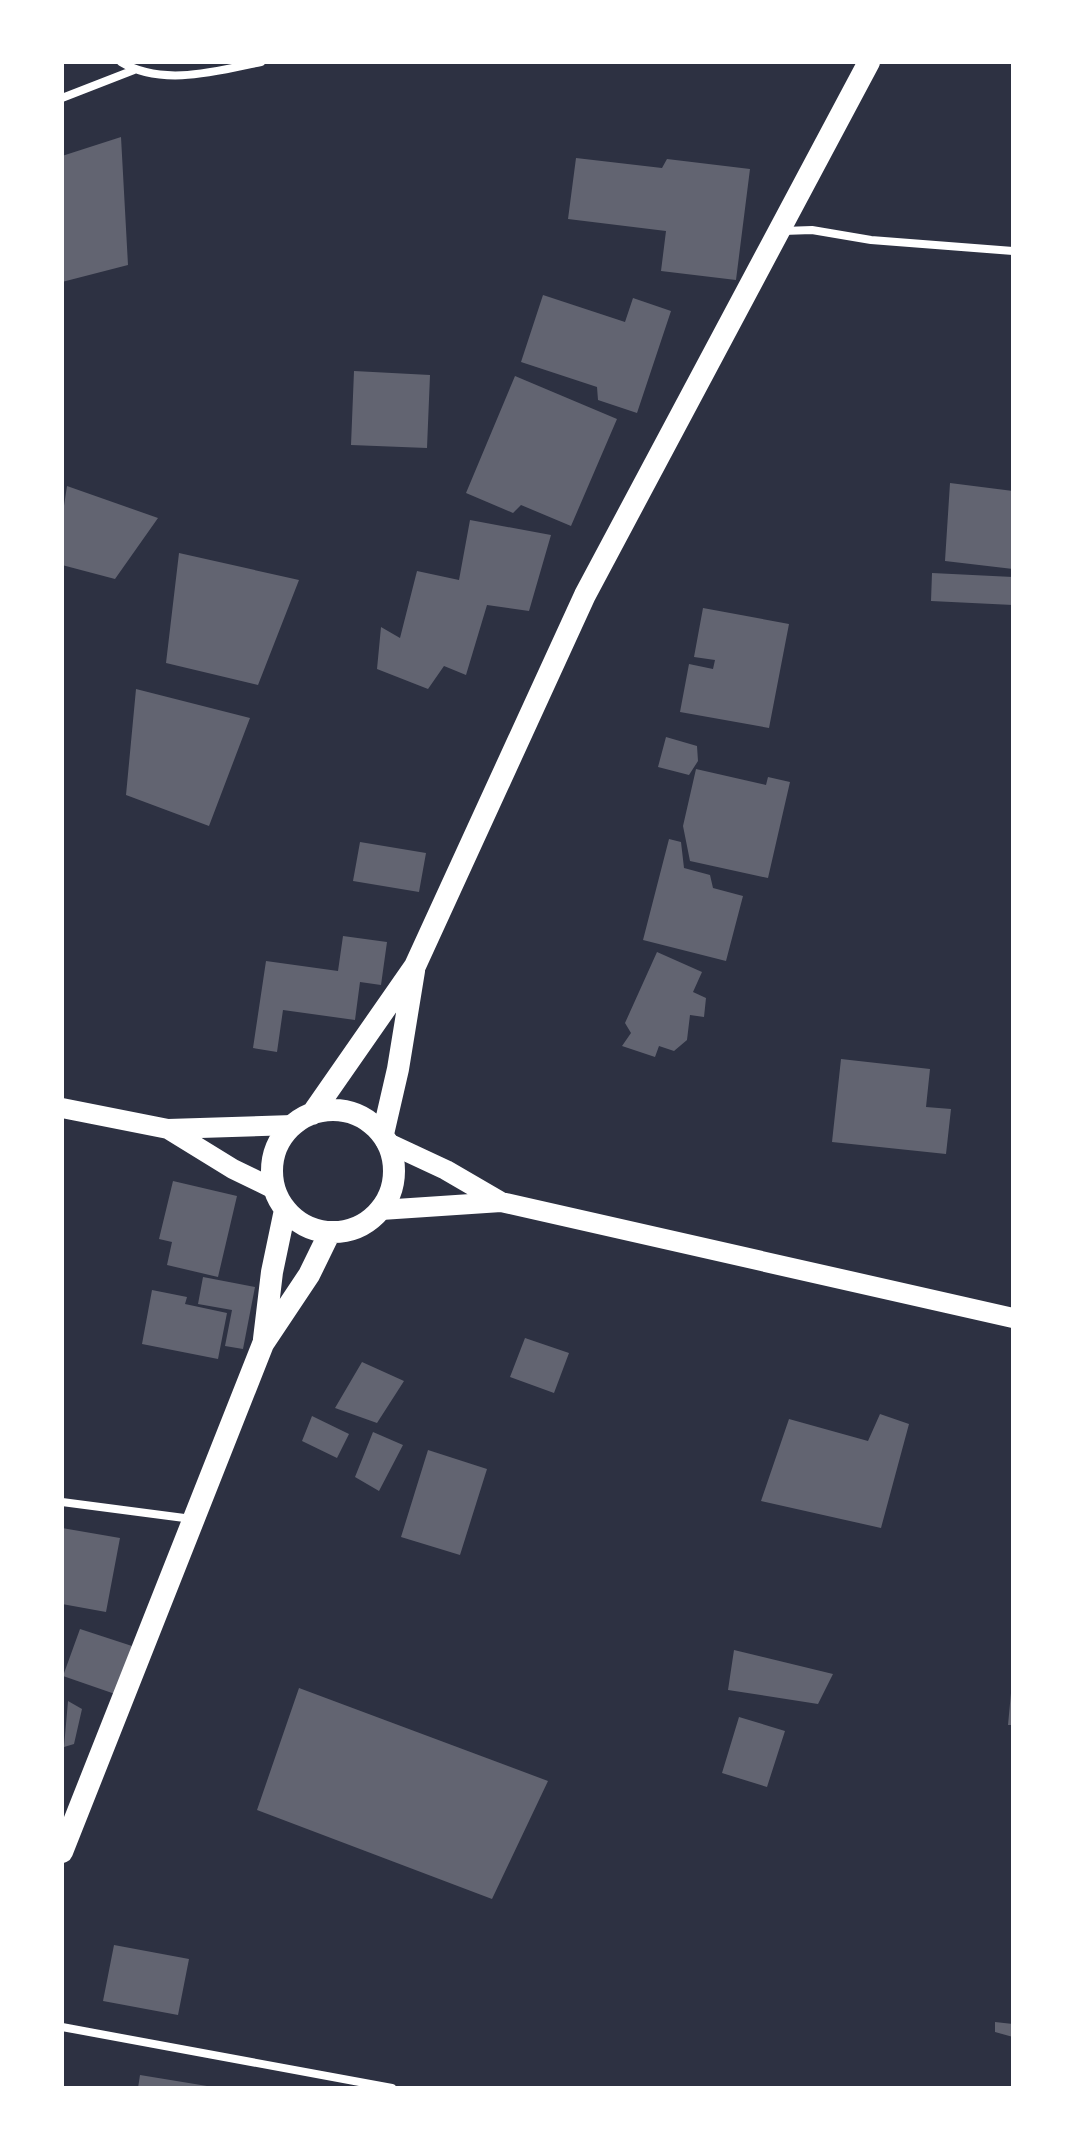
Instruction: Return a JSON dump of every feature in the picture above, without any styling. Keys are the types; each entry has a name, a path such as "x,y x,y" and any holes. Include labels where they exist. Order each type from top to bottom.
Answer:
{"highway":[{"path":"302,1119 333,1110 355,1114 384,1138 393,1161 393,1181 381,1210 367,1223 330,1232 305,1226 285,1210 274,1189 271,1166 278,1143 302,1119 415,966 585,595 865,63"},
{"path":"384,1138 415,966"},
{"path":"263,1344 272,1272 285,1210"},
{"path":"62,1852 263,1344 309,1275 330,1232"}],"main road":[{"path":"62,1108 168,1129 302,1119"},
{"path":"168,1129 233,1169 274,1189"},
{"path":"384,1138 501,1202"},
{"path":"381,1210 501,1202 1013,1318"}],"street":[{"path":"121,62 134,70 160,75 217,71 261,62"},
{"path":"62,98 134,70"},
{"path":"778,231 812,230 871,240 1013,251"},
{"path":"62,1502 193,1519"},
{"path":"62,2027 392,2088"}],"building":[{"path":"121,137 128,265 62,282 62,156"},
{"path":"576,158 662,168 667,159 750,169 736,280 661,271 666,231 568,219"},
{"path":"543,295 625,322 633,298 671,311 637,413 598,400 597,387 521,362"},
{"path":"354,371 430,375 427,448 351,445"},
{"path":"515,376 617,419 571,526 521,505 513,513 466,493"},
{"path":"950,483 1013,491 1013,569 945,561"},
{"path":"67,486 158,518 115,579 62,565 62,519"},
{"path":"470,520 551,535 529,611 487,605 466,675 444,666 428,689 377,669 381,627 400,638 417,571 459,580"},
{"path":"179,553 299,580 258,685 166,663"},
{"path":"932,573 1013,577 1013,605 931,601"},
{"path":"703,608 789,624 769,728 680,712 689,664 713,669 715,660 694,657"},
{"path":"136,689 250,718 209,826 126,795"},
{"path":"666,737 697,746 698,761 689,775 658,767"},
{"path":"696,769 766,785 768,777 790,782 768,878 690,861 683,826"},
{"path":"669,839 681,842 684,868 710,875 713,888 743,896 726,961 643,940"},
{"path":"360,842 426,853 419,892 353,881"},
{"path":"343,936 387,942 381,985 360,982 355,1020 283,1010 277,1052 253,1048 266,961 338,971"},
{"path":"657,952 702,972 693,992 706,998 704,1017 690,1015 687,1040 674,1051 659,1046 655,1057 622,1046 631,1033 625,1023"},
{"path":"841,1059 930,1069 926,1107 951,1109 946,1154 832,1142"},
{"path":"173,1181 237,1196 218,1277 167,1265 172,1242 159,1239"},
{"path":"203,1277 255,1287 243,1349 225,1346 232,1310 198,1304"},
{"path":"152,1290 187,1297 185,1304 227,1313 218,1359 142,1344"},
{"path":"525,1338 569,1353 554,1393 510,1377"},
{"path":"362,1362 404,1381 377,1423 335,1408"},
{"path":"880,1414 909,1424 881,1528 761,1501 789,1419 868,1441"},
{"path":"312,1416 349,1434 337,1458 302,1441"},
{"path":"373,1432 403,1445 379,1491 355,1477"},
{"path":"428,1450 487,1469 460,1555 401,1537"},
{"path":"62,1528 120,1538 106,1612 62,1604"},
{"path":"80,1629 132,1646 115,1694 63,1676"},
{"path":"734,1650 833,1674 818,1704 728,1690"},
{"path":"299,1688 548,1781 492,1899 257,1810"},
{"path":"1011,1693 1013,1725 1008,1725"},
{"path":"68,1701 82,1709 74,1744 64,1747"},
{"path":"739,1717 785,1731 767,1787 722,1773"},
{"path":"114,1945 189,1959 178,2015 103,2001"},
{"path":"995,2022 1013,2024 1013,2037 995,2032"},
{"path":"140,2075 207,2086 207,2088 138,2088"}]}
